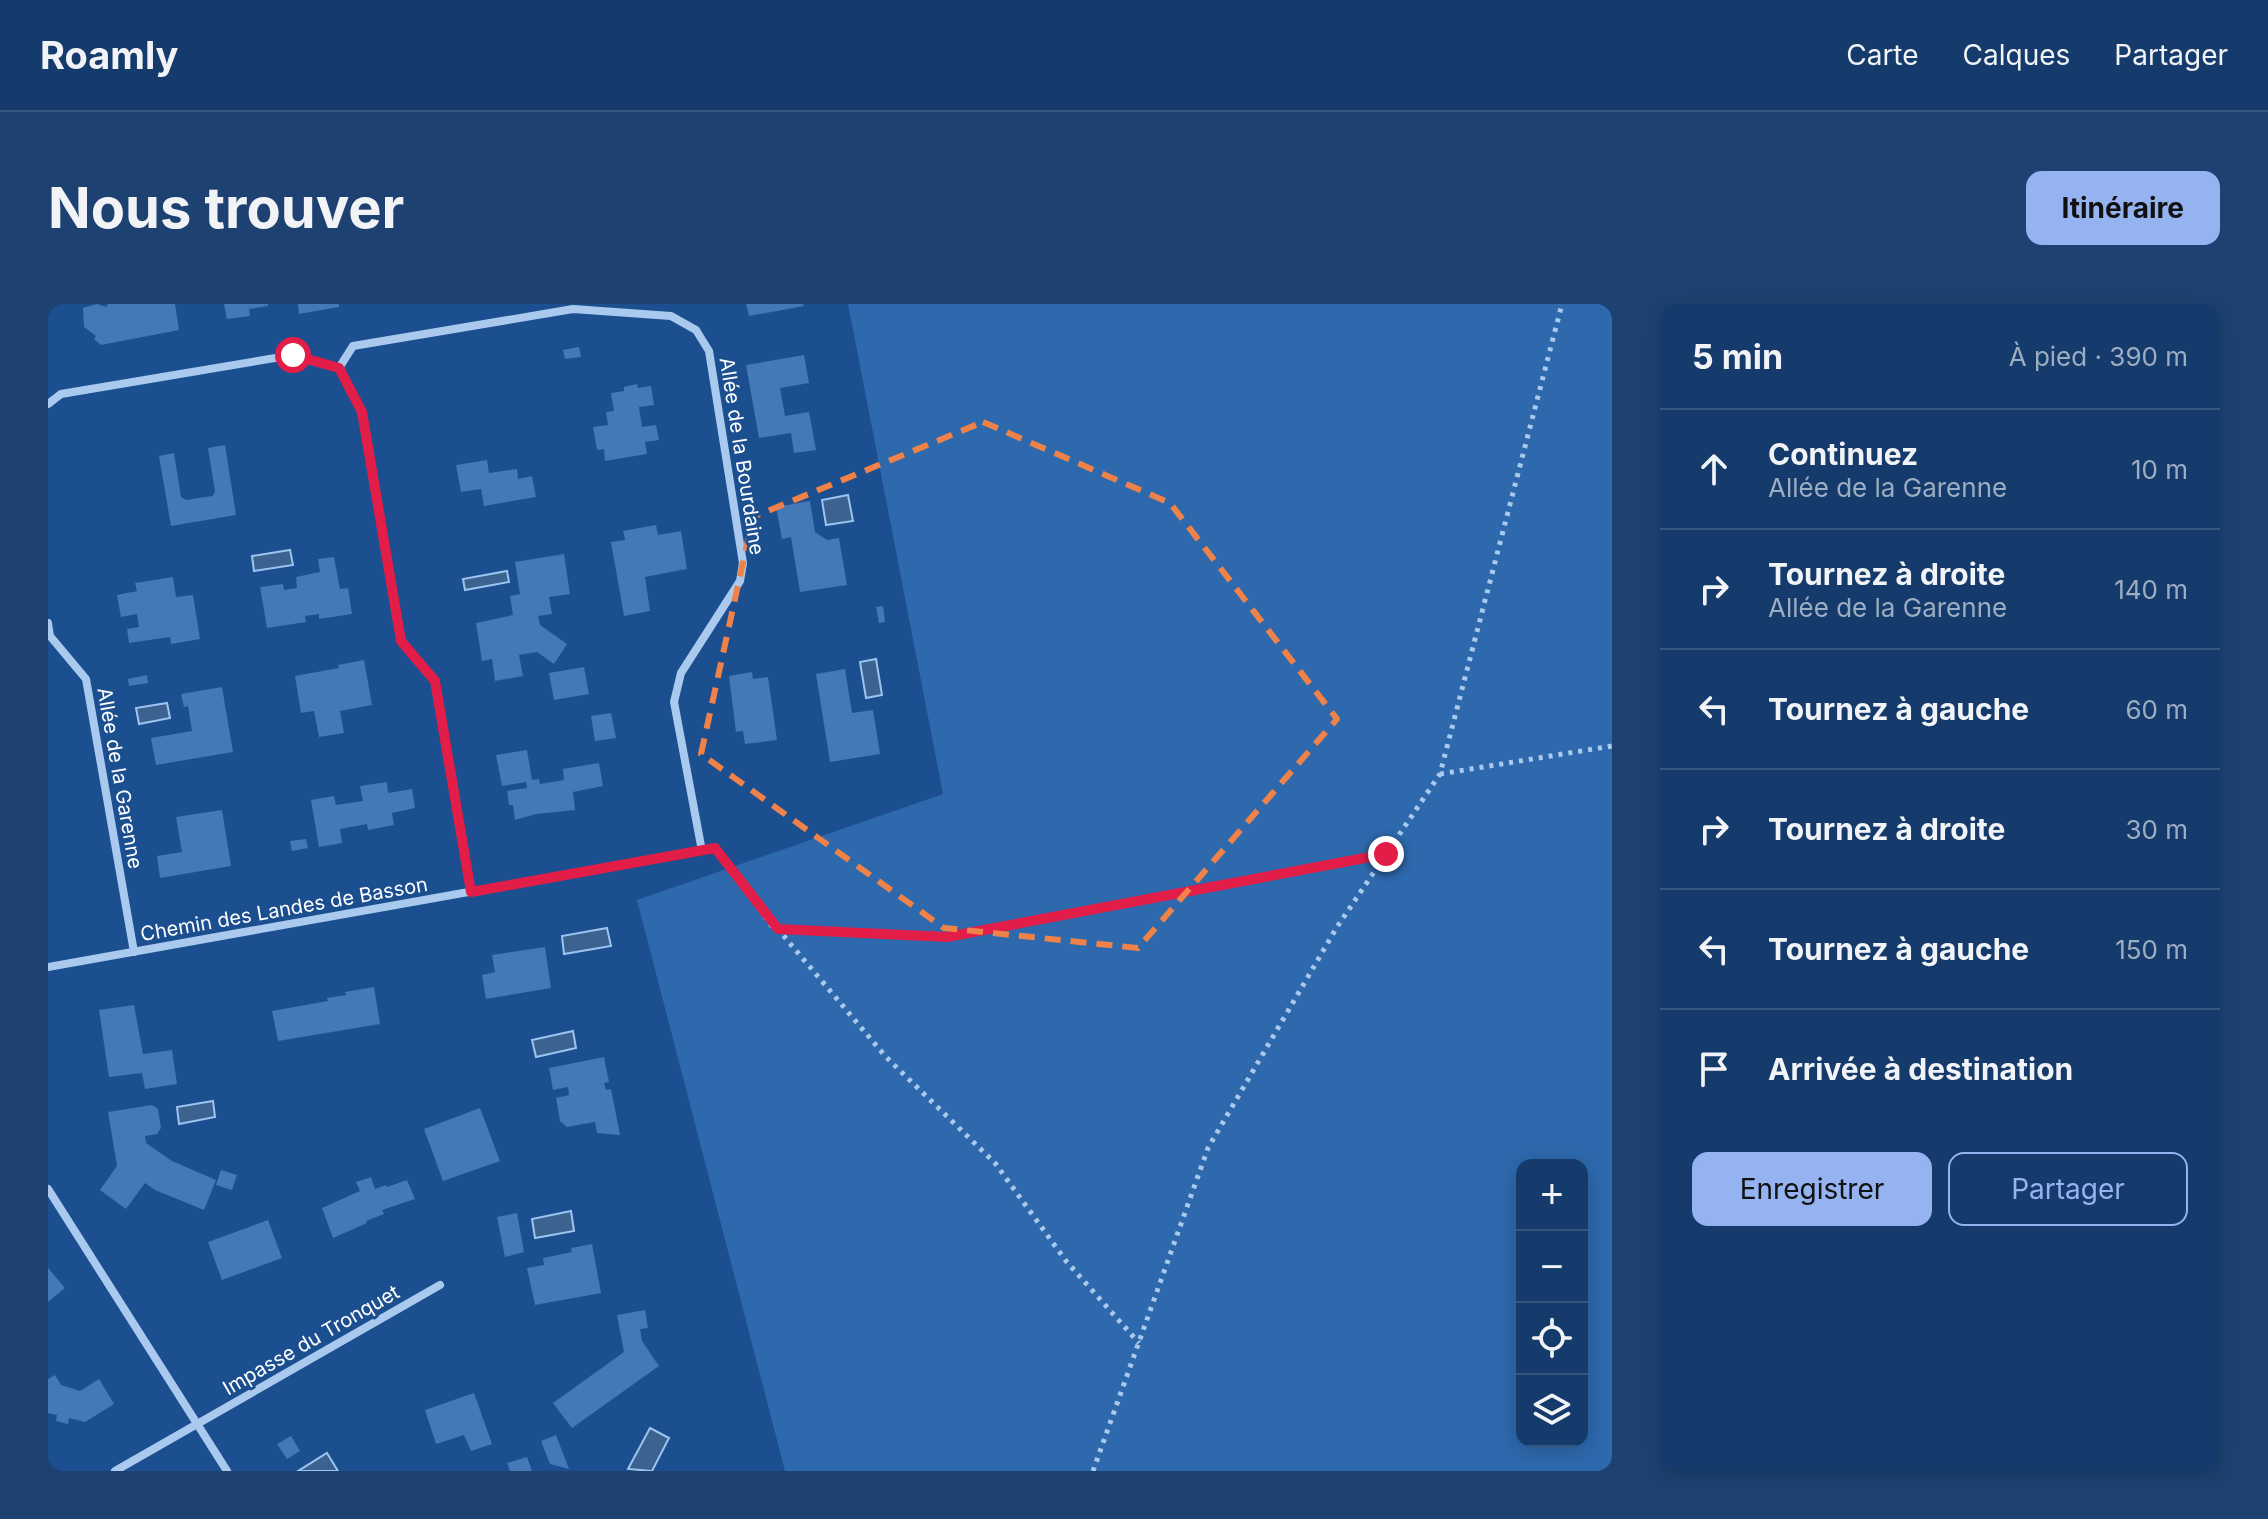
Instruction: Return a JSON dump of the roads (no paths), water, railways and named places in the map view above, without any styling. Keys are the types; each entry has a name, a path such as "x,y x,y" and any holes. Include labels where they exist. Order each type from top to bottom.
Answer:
{"street":[{"name":"Allée de la Bourdaine","path":"339,368 353,346 573,309 671,316 696,330 709,351 743,563 740,581 681,673 674,702 702,851"},
{"path":"48,404 61,394 293,355 339,368 362,412 401,641 435,681 471,892"},
{"name":"Allée de la Garenne","path":"48,623 50,636 86,679 134,952"},
{"name":"Chemin des Landes de Basson","path":"48,967 715,848"},
{"path":"48,1189 227,1471"},
{"name":"Impasse du Tronquet","path":"115,1471 440,1285"}]}
